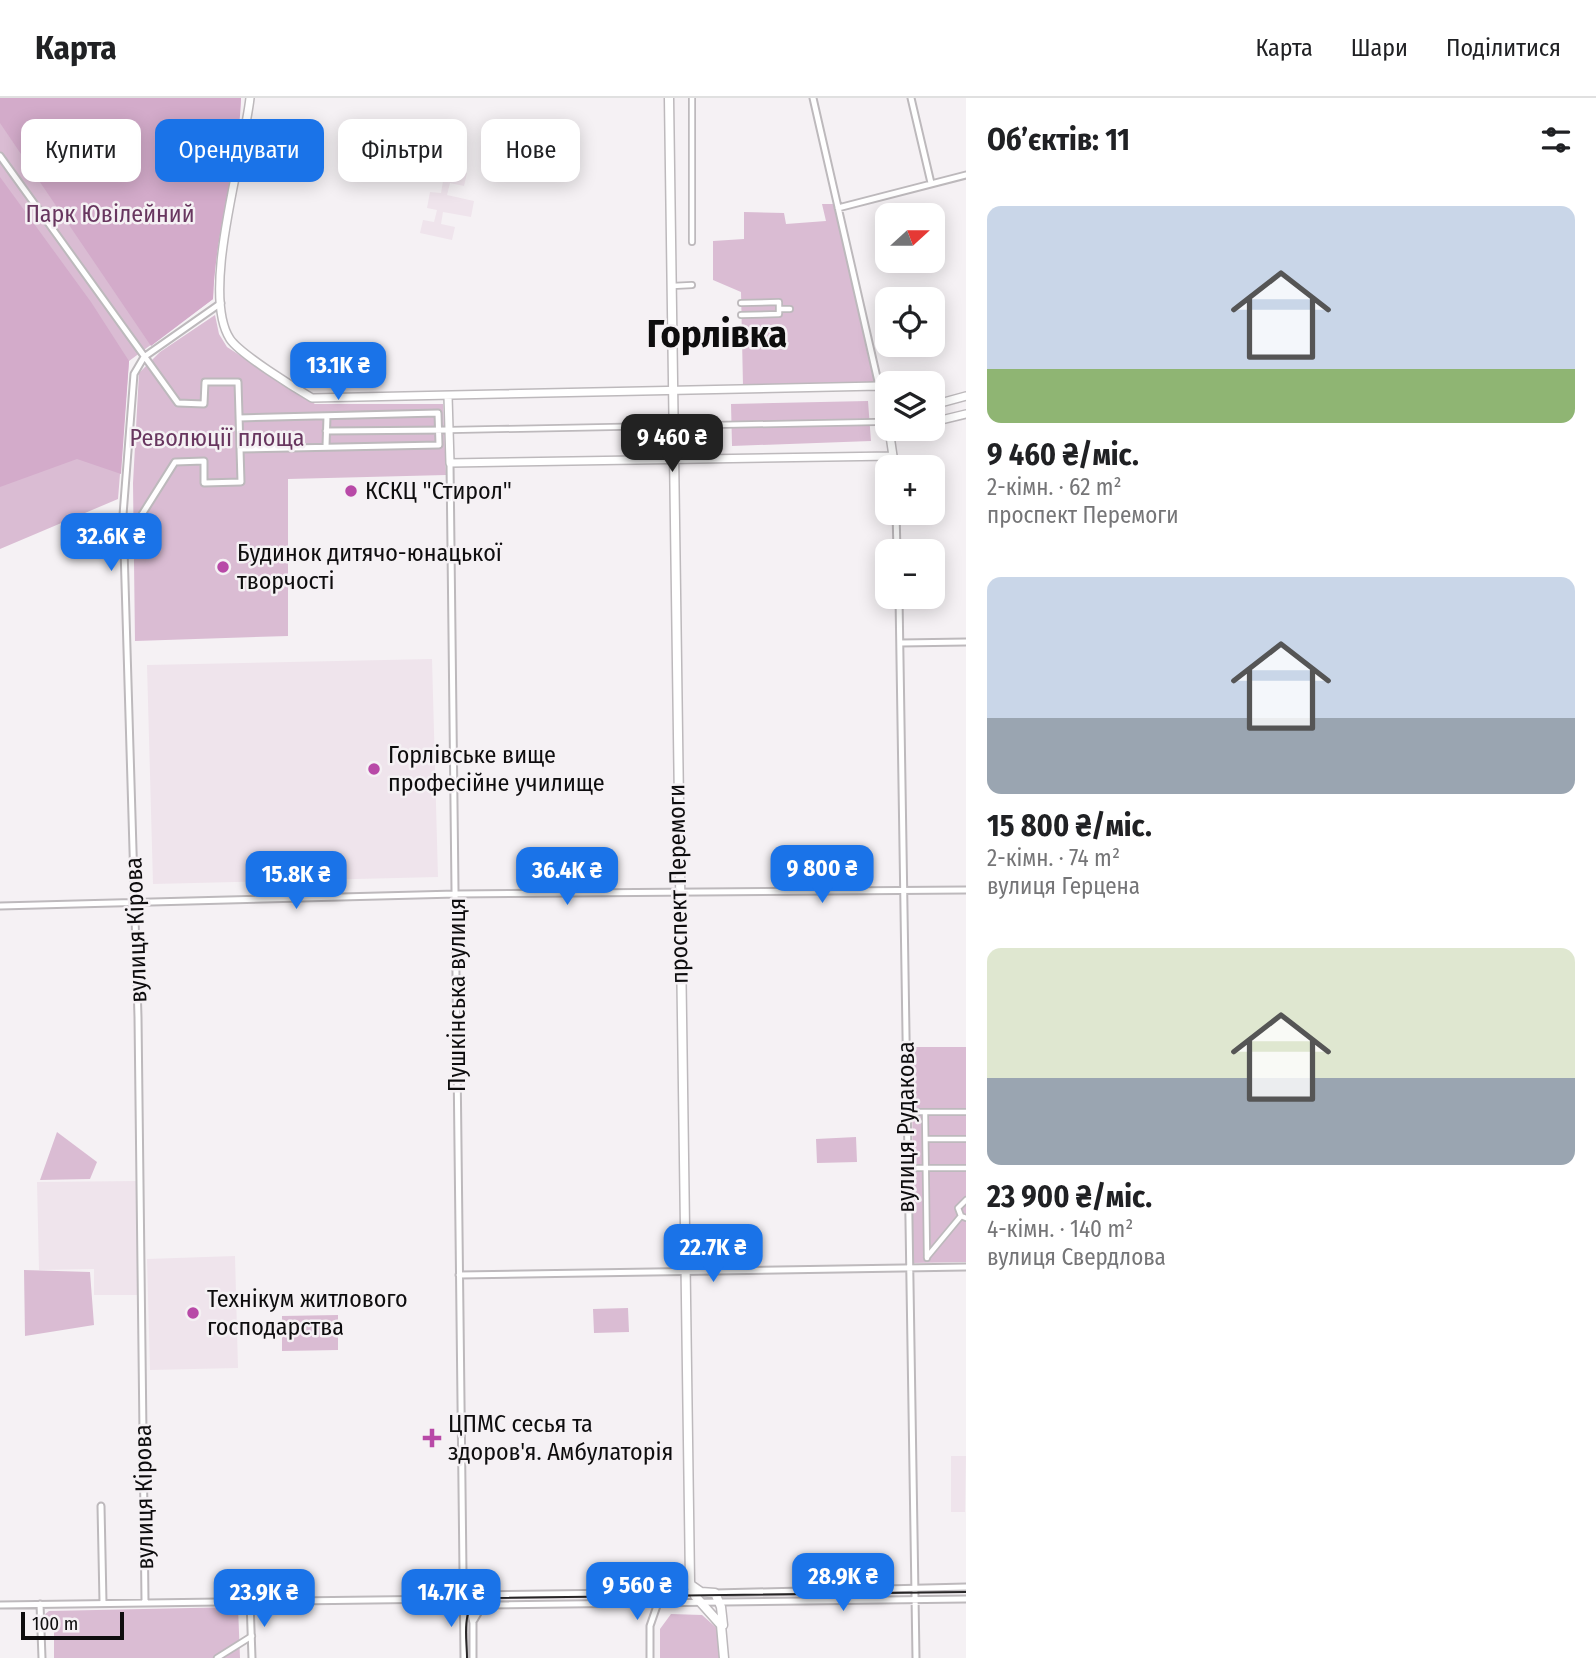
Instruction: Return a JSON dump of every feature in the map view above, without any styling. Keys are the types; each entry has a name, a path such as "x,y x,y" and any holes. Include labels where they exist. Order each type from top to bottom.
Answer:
{"main road":[{"name":"проспект Перемоги","path":"669,98 678,893 690,1582 698,1595"},
{"path":"698,1595 717,1597 724,1658"},
{"path":"698,1595 717,1618 723,1632"}],"street":[{"path":"250,98 223,251 221,303 227,332 236,346 313,398 875,386"},
{"path":"692,98 692,242"},
{"path":"813,98 875,373"},
{"path":"911,98 931,183"},
{"path":"0,156 178,403 204,404 205,382 239,382 241,482 204,483 204,461 175,462 124,543"},
{"path":"838,208 966,175"},
{"path":"671,286 692,285"},
{"path":"741,303 779,302 779,314 741,315"},
{"path":"144,357 221,303"},
{"path":"779,309 790,309"},
{"name":"вулиця Кірова","path":"144,357 134,374 123,515 135,902 145,1601"},
{"name":"Пушкінська вулиця","path":"448,396 457,894 459,1275 467,1600 464,1658"},
{"path":"945,402 966,396"},
{"path":"239,418 438,413 439,430 439,444 240,449"},
{"path":"945,419 966,414"},
{"path":"326,446 327,415"},
{"path":"326,431 875,422"},
{"path":"450,463 875,456"},
{"name":"вулиця Рудакова","path":"900,609 916,1658"},
{"path":"901,643 966,642"},
{"path":"0,906 457,894 966,890"},
{"path":"906,1112 966,1112"},
{"path":"925,1112 927,1258 963,1217 958,1205 966,1200"},
{"path":"926,1139 966,1139"},
{"path":"907,1168 966,1168"},
{"path":"459,1275 966,1267"},
{"path":"101,1506 103,1602"},
{"path":"717,1597 966,1587"},
{"path":"650,1658 650,1626 662,1594"},
{"path":"467,1600 488,1605 658,1602 698,1595"},
{"path":"0,1605 698,1595"},
{"path":"717,1597 966,1599"},
{"path":"250,1600 252,1658"},
{"name":"Пушкінська вулиця","path":"467,1600 473,1623 473,1658"},
{"path":"40,1604 42,1658"},
{"path":"473,1623 481,1608 488,1605"},
{"path":"217,1658 252,1636"}],"shaded area":[{"path":"443,182 465,182 464,186 450,183 447,195 474,201 471,217 443,212 441,224 455,227 452,240 420,233 423,220 434,222 437,210 427,208 430,192 441,193"},
{"path":"432,659 438,877 153,884 147,665"},
{"path":"138,1181 140,1295 94,1295 94,1269 39,1270 37,1182"},
{"name":"Технікум житлового господарства","path":"235,1256 238,1368 150,1370 147,1259"},
{"path":"951,1456 966,1456 965,1512 951,1512"}],"green space":[{"name":"Парк Ювілейний","path":"0,98 241,98 238,119 155,119 155,182 229,182 213,299 129,361 118,499 0,549"},
{"path":"0,98 241,98 239,119 155,119 155,182 230,182 218,248 213,299 151,346 40,182 141,182 141,119 21,119 21,154 0,123"},
{"path":"0,177 91,302 129,361 121,474 77,459 0,487"},
{"path":"822,204 839,204 877,371 875,384 743,386 741,292 713,280 713,241 744,239 744,212 784,213 786,224 826,221"},
{"name":"Революції площа","path":"215,315 219,334 227,347 315,404 443,404 446,475 288,479 288,636 135,641 133,483 139,373 160,352"},
{"path":"868,401 871,441 732,446 731,404"},
{"path":"912,1047 966,1047 966,1262 913,1263"},
{"path":"57,1132 97,1162 90,1179 40,1180"},
{"path":"856,1137 857,1162 817,1163 816,1139"},
{"path":"24,1270 90,1272 94,1325 25,1336"},
{"path":"628,1308 629,1332 594,1333 593,1309"},
{"path":"338,1315 338,1350 282,1351 282,1316"},
{"path":"238,1607 240,1658 54,1658 54,1632 44,1626 44,1615 49,1611"},
{"path":"671,1614 702,1615 719,1630 720,1658 660,1658 660,1629"}],"tram line":[{"path":"467,1658 468,1614 477,1601 486,1598 966,1592"}],"place":[{"name":"КСКЦ \"Стирол\"","path":"351,491"},
{"name":"Будинок дитячо-юнацької творчості","path":"223,567"},
{"name":"Горлівське вище професійне училище","path":"374,769"},
{"name":"Технікум житлового господарства","path":"193,1313"},
{"name":"ЦПМС сесья та здоров'я. Амбулаторія","path":"432,1438"}],"district":[{"name":"Горлівка","path":"717,334"}]}
